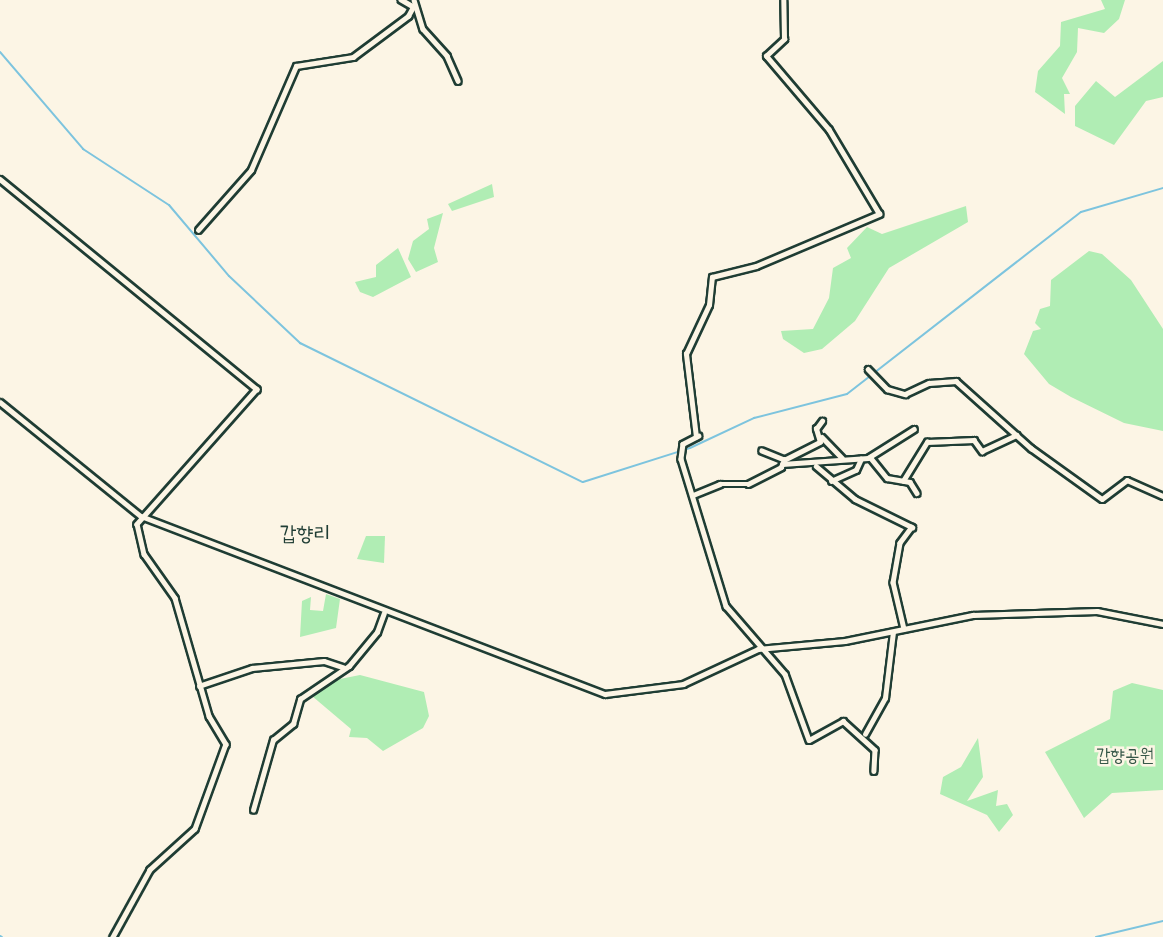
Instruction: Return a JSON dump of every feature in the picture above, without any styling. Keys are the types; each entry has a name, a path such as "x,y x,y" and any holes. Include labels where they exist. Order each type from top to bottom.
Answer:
{"street":[{"path":"401,0 413,7 458,81"},
{"path":"198,230 251,170 296,66 353,57 404,21 413,7 414,0"},
{"path":"783,0 784,39 766,56 838,142 879,214 756,266 712,277 709,305 686,354 698,436 682,446 680,455 726,606 785,674 809,740 841,721 865,734 877,753 874,771"},
{"path":"0,179 257,389 141,516 140,544 175,598 199,686 225,749 195,829 150,870 113,937"},
{"path":"869,371 876,381 905,394 927,384 956,381 1016,435 1102,499 1128,480 1163,496"},
{"path":"0,402 141,516 384,613 606,694 683,684 763,648 893,632 972,615 1097,611 1163,624"},
{"path":"822,421 816,429 842,458"},
{"path":"762,451 783,462 816,466 842,458 870,457 914,429"},
{"path":"903,481 927,442 974,440 982,451 1016,435"},
{"path":"693,495 720,484 748,484 822,437"},
{"path":"870,457 887,478 903,481 917,493"},
{"path":"831,481 856,470 861,459"},
{"path":"816,466 831,481 912,527 900,543 893,582 904,629"},
{"path":"253,810 273,740 293,724 300,699 343,667 377,632 384,613"},
{"path":"865,734 887,693 893,632"},
{"path":"199,686 252,667 324,661 343,667"}],"green space":[{"path":"1101,0 1125,0 1119,19 1104,33 1078,28 1077,52 1062,78 1070,94 1064,94 1065,114 1035,92 1038,71 1060,46 1061,22 1105,9"},
{"path":"1163,61 1163,97 1146,101 1114,145 1075,126 1075,106 1096,81 1115,97"},
{"path":"492,184 494,197 452,211 448,204"},
{"path":"966,206 968,222 889,268 855,321 822,349 804,353 783,339 781,331 813,329 829,298 833,268 851,258 847,248 867,227 882,234"},
{"path":"443,213 434,248 438,262 416,272 408,259 413,241 429,229 427,219"},
{"path":"398,248 411,277 373,297 360,292 355,282 376,277 376,265"},
{"path":"1089,251 1102,254 1131,280 1163,329 1163,431 1124,423 1071,397 1049,384 1024,354 1033,331 1041,329 1035,323 1040,309 1050,306 1051,280"},
{"path":"366,536 385,536 384,563 357,559"},
{"path":"326,594 340,599 336,628 300,637 302,601 311,597 310,610 323,611"},
{"path":"360,675 424,692 429,716 423,728 383,751 367,738 349,737 351,729 312,696 330,681"},
{"name":"갑향공원","path":"1132,683 1163,690 1163,790 1112,793 1084,818 1045,752 1110,719 1113,691"},
{"path":"978,738 983,777 967,801 998,790 996,806 1007,804 1013,815 999,832 987,815 940,794 943,777 961,767"}],"waterway":[{"path":"0,52 83,149 169,205 229,276 300,343 583,482 690,448 754,418 847,394 1081,212 1163,188"},
{"path":"1096,937 1163,921"}],"district":[{"name":"갑향리","path":"305,533"}]}
